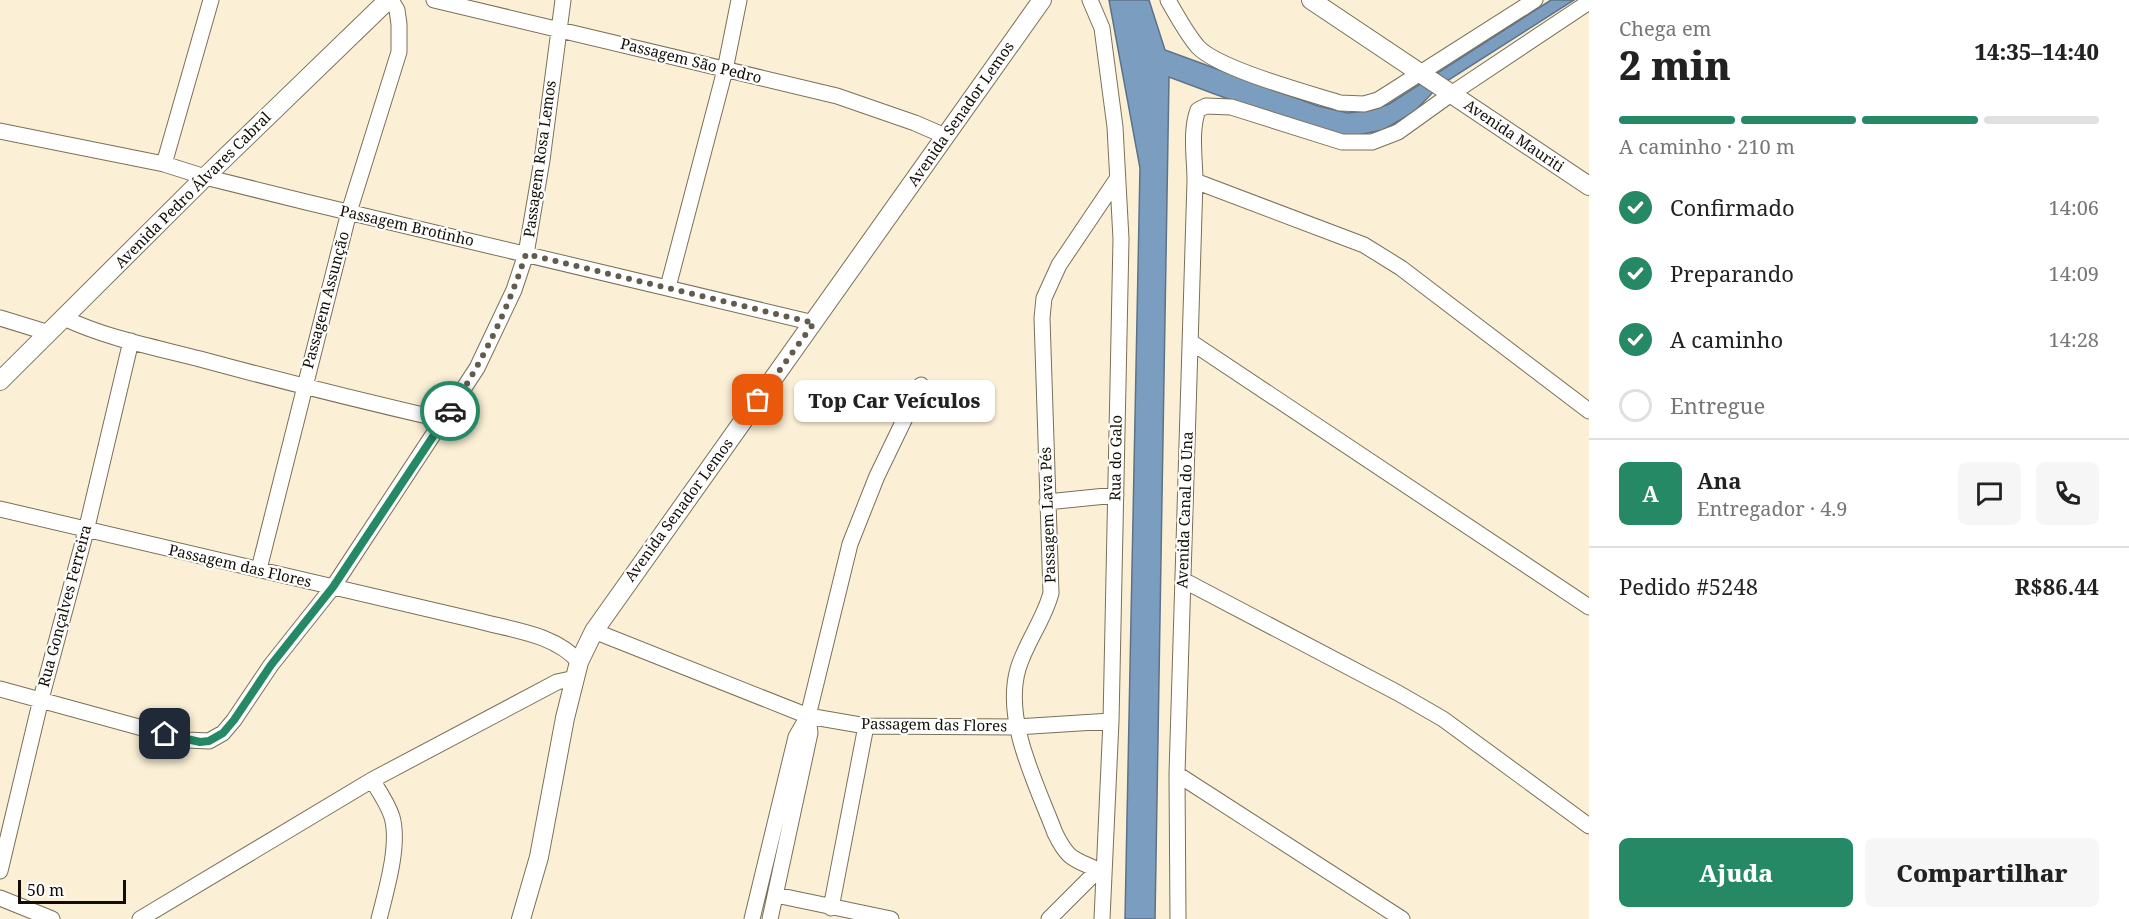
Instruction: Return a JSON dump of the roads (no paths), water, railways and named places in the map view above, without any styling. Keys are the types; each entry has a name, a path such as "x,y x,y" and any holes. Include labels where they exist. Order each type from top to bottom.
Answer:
{"main road":[{"name":"Avenida Pedro Álvares Cabral","path":"0,381 205,177 389,0"},
{"name":"Avenida Senador Lemos","path":"521,919 539,857 565,718 577,670 594,631 814,323 1038,2"},
{"name":"Avenida Mauriti","path":"1322,3 1421,74 1589,186"}],"street":[{"path":"164,164 211,0"},
{"name":"Passagem Assunção","path":"259,569 349,212 399,52 399,24 396,10 389,0"},
{"name":"Passagem São Pedro","path":"434,0 837,96 906,119 945,136"},
{"name":"Passagem Rosa Lemos","path":"41,699 186,740 209,741 223,733 234,720 271,665 333,587 444,420 477,368 514,290 526,254 542,160 563,0"},
{"path":"668,287 724,70 739,0"},
{"name":"Rua do Galo","path":"1090,0 1102,28 1115,127 1121,239 1111,722 1101,871 1102,919"},
{"path":"1168,0 1199,48 1211,57 1235,68 1340,103 1364,104 1378,100 1408,82 1535,0"},
{"path":"1445,90 1589,2"},
{"name":"Avenida Canal do Una","path":"1182,916 1177,774 1191,342 1195,118 1198,110 1206,106 1231,107 1342,142 1372,142 1398,132 1445,90"},
{"name":"Passagem Brotinho","path":"0,131 164,164 205,177 814,323"},
{"name":"Passagem Lava Pés","path":"1101,871 1075,860 1063,850 1016,726 1014,698 1018,670 1047,609 1051,593 1042,318 1044,298 1059,265 1117,179"},
{"path":"1195,181 1364,245 1401,268 1589,411"},
{"path":"0,318 49,333"},
{"path":"64,318 131,341 444,420"},
{"name":"Rua Gonçalves Ferreira","path":"0,871 41,699 86,531 131,341"},
{"path":"1191,342 1589,607"},
{"path":"752,919 796,737 808,716 850,544 877,476 921,385"},
{"path":"1047,502 1116,495"},
{"name":"Passagem das Flores","path":"0,509 538,637 562,648 577,670"},
{"path":"1183,580 1443,719 1589,826"},
{"name":"Passagem das Flores","path":"594,631 808,716 866,726 1016,726 1111,722"},
{"path":"140,919 372,780 577,670"},
{"path":"0,689 41,699"},
{"path":"770,919 810,733 808,716"},
{"path":"831,908 866,726"},
{"path":"1177,774 1401,919"},
{"path":"372,780 391,813 394,829 392,859 379,919"},
{"path":"1049,919 1101,871"},
{"path":"776,895 891,919"},
{"path":"0,898 52,919"}],"water":[{"path":"1109,0 1149,0 1165,50 1318,106 1348,113 1372,110 1389,104 1551,0 1574,0 1439,86 1414,112 1383,130 1353,136 1331,133 1255,109 1169,77 1155,919 1125,919 1140,168"}],"place":[{"name":"Top Car Veículos","path":"758,400"}]}
